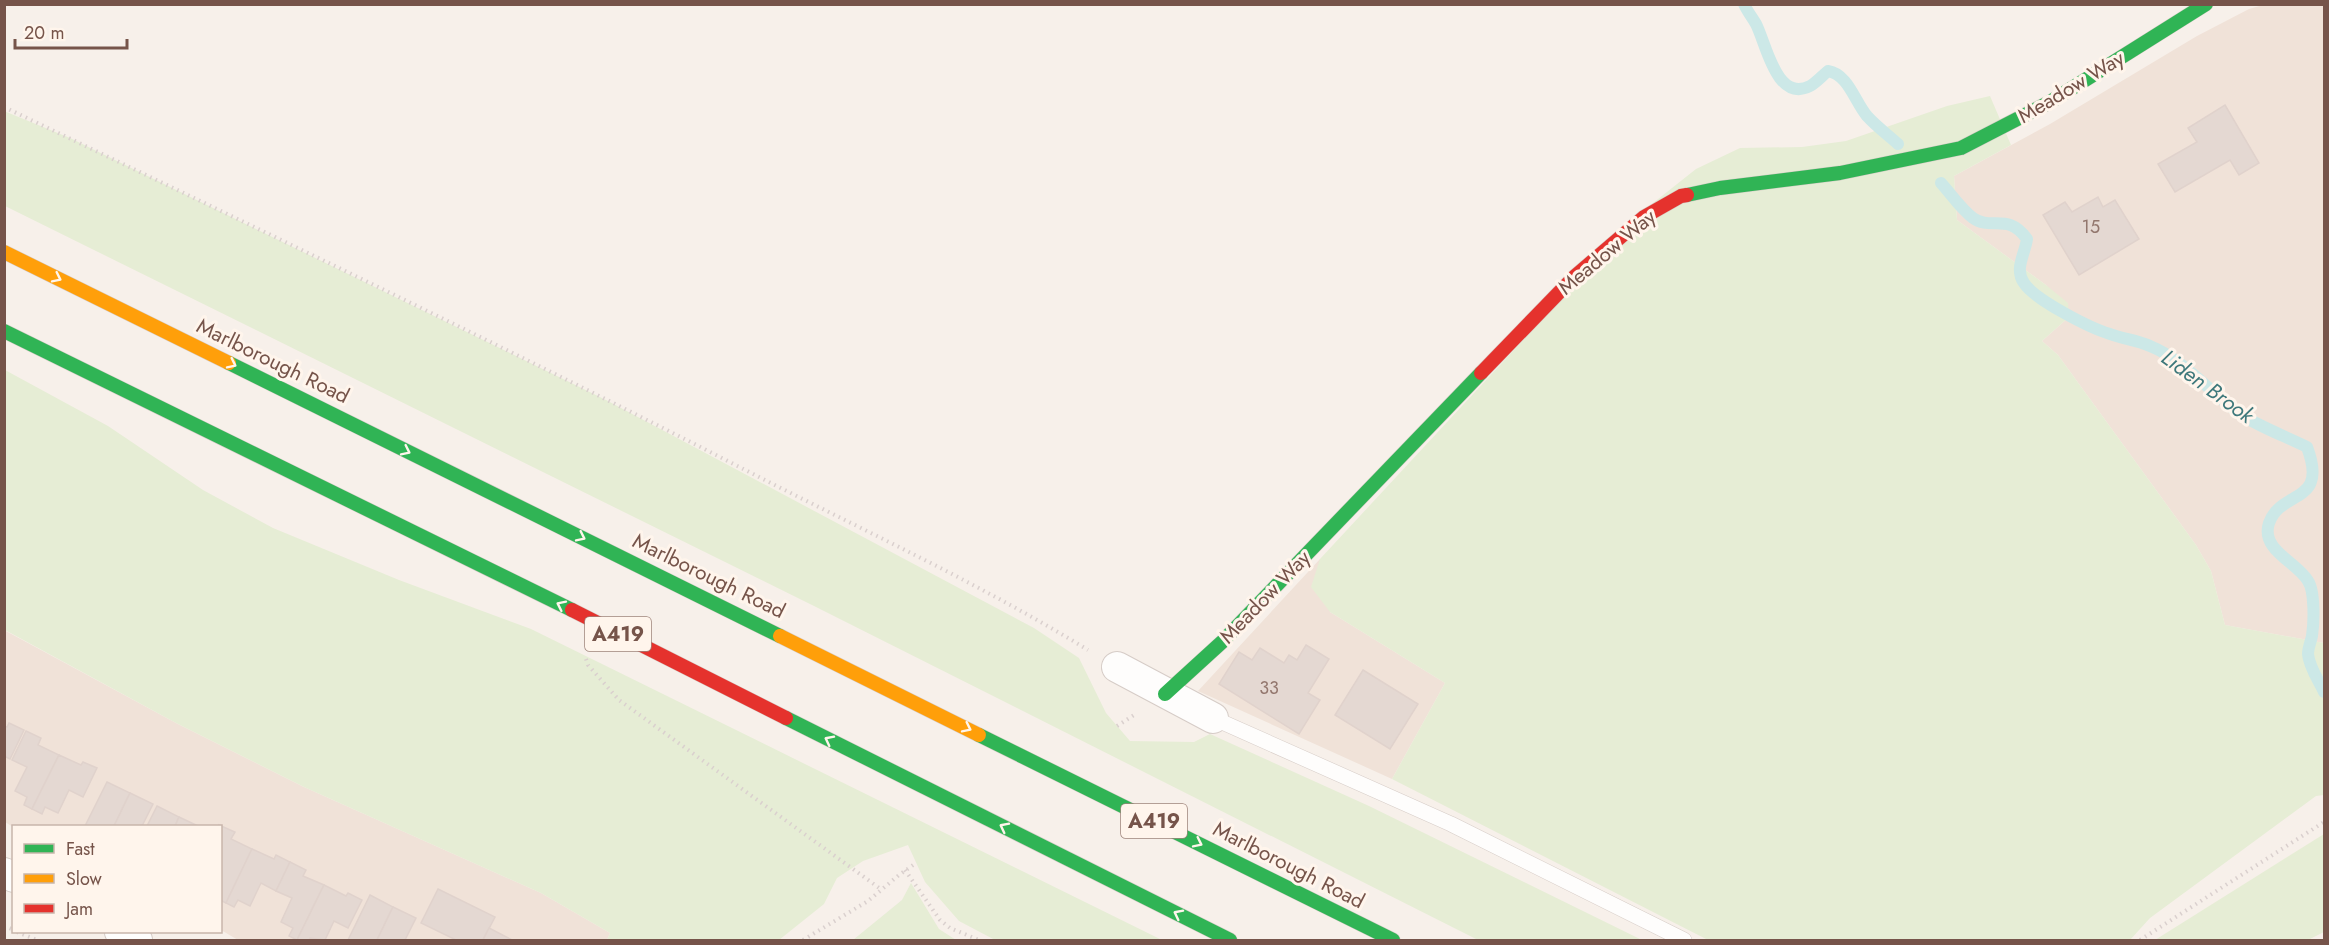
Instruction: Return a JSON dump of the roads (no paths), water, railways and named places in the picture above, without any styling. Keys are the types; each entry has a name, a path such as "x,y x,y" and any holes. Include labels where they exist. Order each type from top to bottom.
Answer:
{"main road":[{"name":"Meadow Way","path":"1165,694 1222,642 1574,277 1644,217 1681,196 1720,188 1840,173 1961,148 2050,102 2206,4"},
{"name":"Marlborough Road","path":"4,252 1393,940"},
{"name":"A419","path":"4,331 573,611 1230,940"}],"street":[{"path":"1117,667 1213,718"},
{"path":"122,933 137,940"}],"lane":[{"path":"1213,718 1461,829 1684,940"}],"waterway":[{"name":"Liden Brook","path":"1744,4 1756,24 1774,68 1781,79 1789,86 1798,89 1810,86 1828,71 1835,73 1846,83 1867,116 1898,144"},
{"name":"Liden Brook","path":"1941,183 1973,218 1980,222 2013,226 2027,239 2020,267 2021,278 2039,297 2064,313 2101,331 2145,344 2163,352 2176,360 2245,417 2307,447 2312,466 2312,479 2308,488 2275,512 2269,523 2268,532 2274,548 2303,574 2310,586 2313,599 2313,623 2308,654 2312,669 2324,692"}]}
